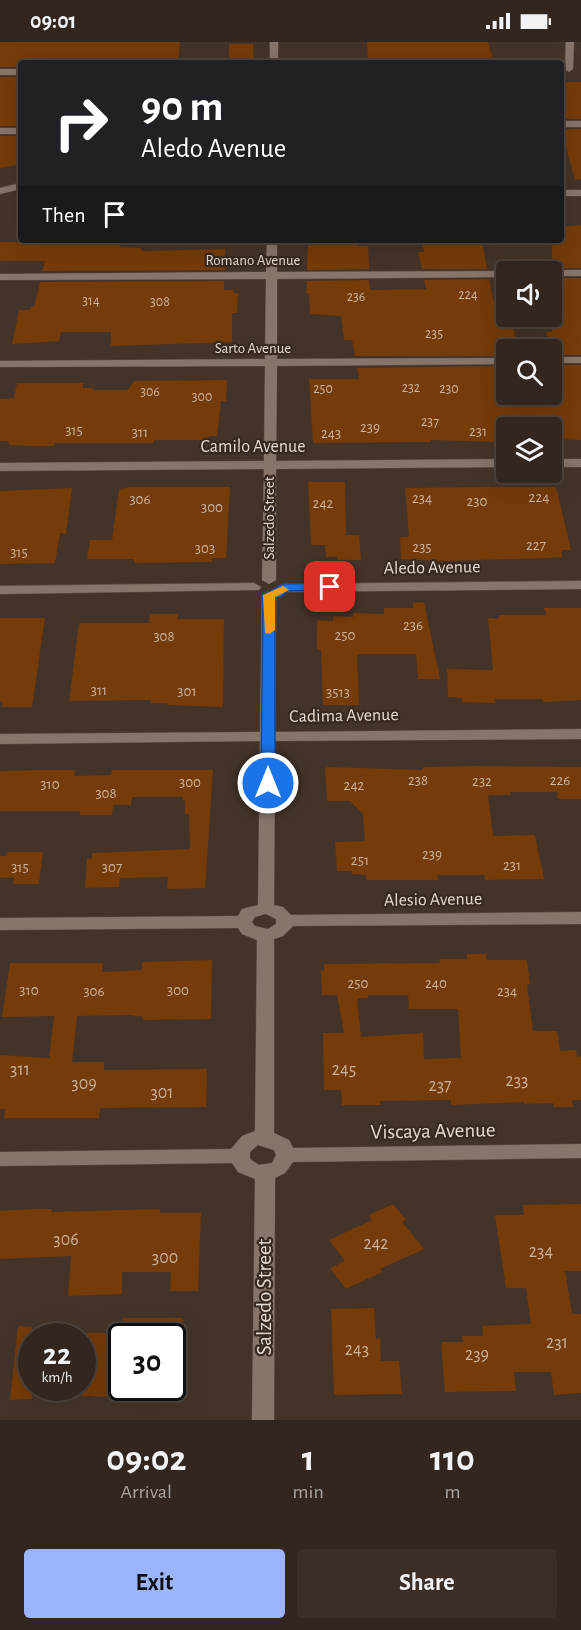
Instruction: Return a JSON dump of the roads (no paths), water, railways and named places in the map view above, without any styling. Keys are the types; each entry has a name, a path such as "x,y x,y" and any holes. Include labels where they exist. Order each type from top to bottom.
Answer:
{"street":[{"path":"274,42 274,60"},
{"path":"581,47 570,42 564,69 581,65"},
{"path":"0,72 18,72"},
{"path":"564,124 581,124"},
{"path":"0,131 18,131"},
{"path":"0,191 18,187"},
{"path":"564,193 581,193"},
{"name":"Salzedo Street","path":"266,908 272,243"},
{"path":"562,273 581,273"},
{"name":"Romano Avenue","path":"0,277 496,274"},
{"path":"562,360 581,360"},
{"name":"Sarto Avenue","path":"0,364 496,361"},
{"path":"562,463 581,463"},
{"name":"Camilo Avenue","path":"0,467 496,464"},
{"name":"Aledo Avenue","path":"269,587 278,594 283,588 581,585"},
{"path":"0,590 254,587 256,592 269,587"},
{"name":"Cadima Avenue","path":"0,739 581,734"},
{"path":"266,908 282,914 285,925 278,932 266,935 253,933 248,930 244,922 248,913 266,908"},
{"name":"Alesio Avenue","path":"285,921 581,918"},
{"path":"0,924 244,922"},
{"path":"264,1138 266,935"},
{"path":"264,1138 282,1145 286,1155 283,1165 265,1173 250,1170 240,1161 239,1156 240,1150 249,1141 264,1138"},
{"name":"Viscaya Avenue","path":"286,1155 581,1151"},
{"path":"0,1159 239,1156"},
{"name":"Salzedo Street","path":"263,1420 265,1173"}]}
